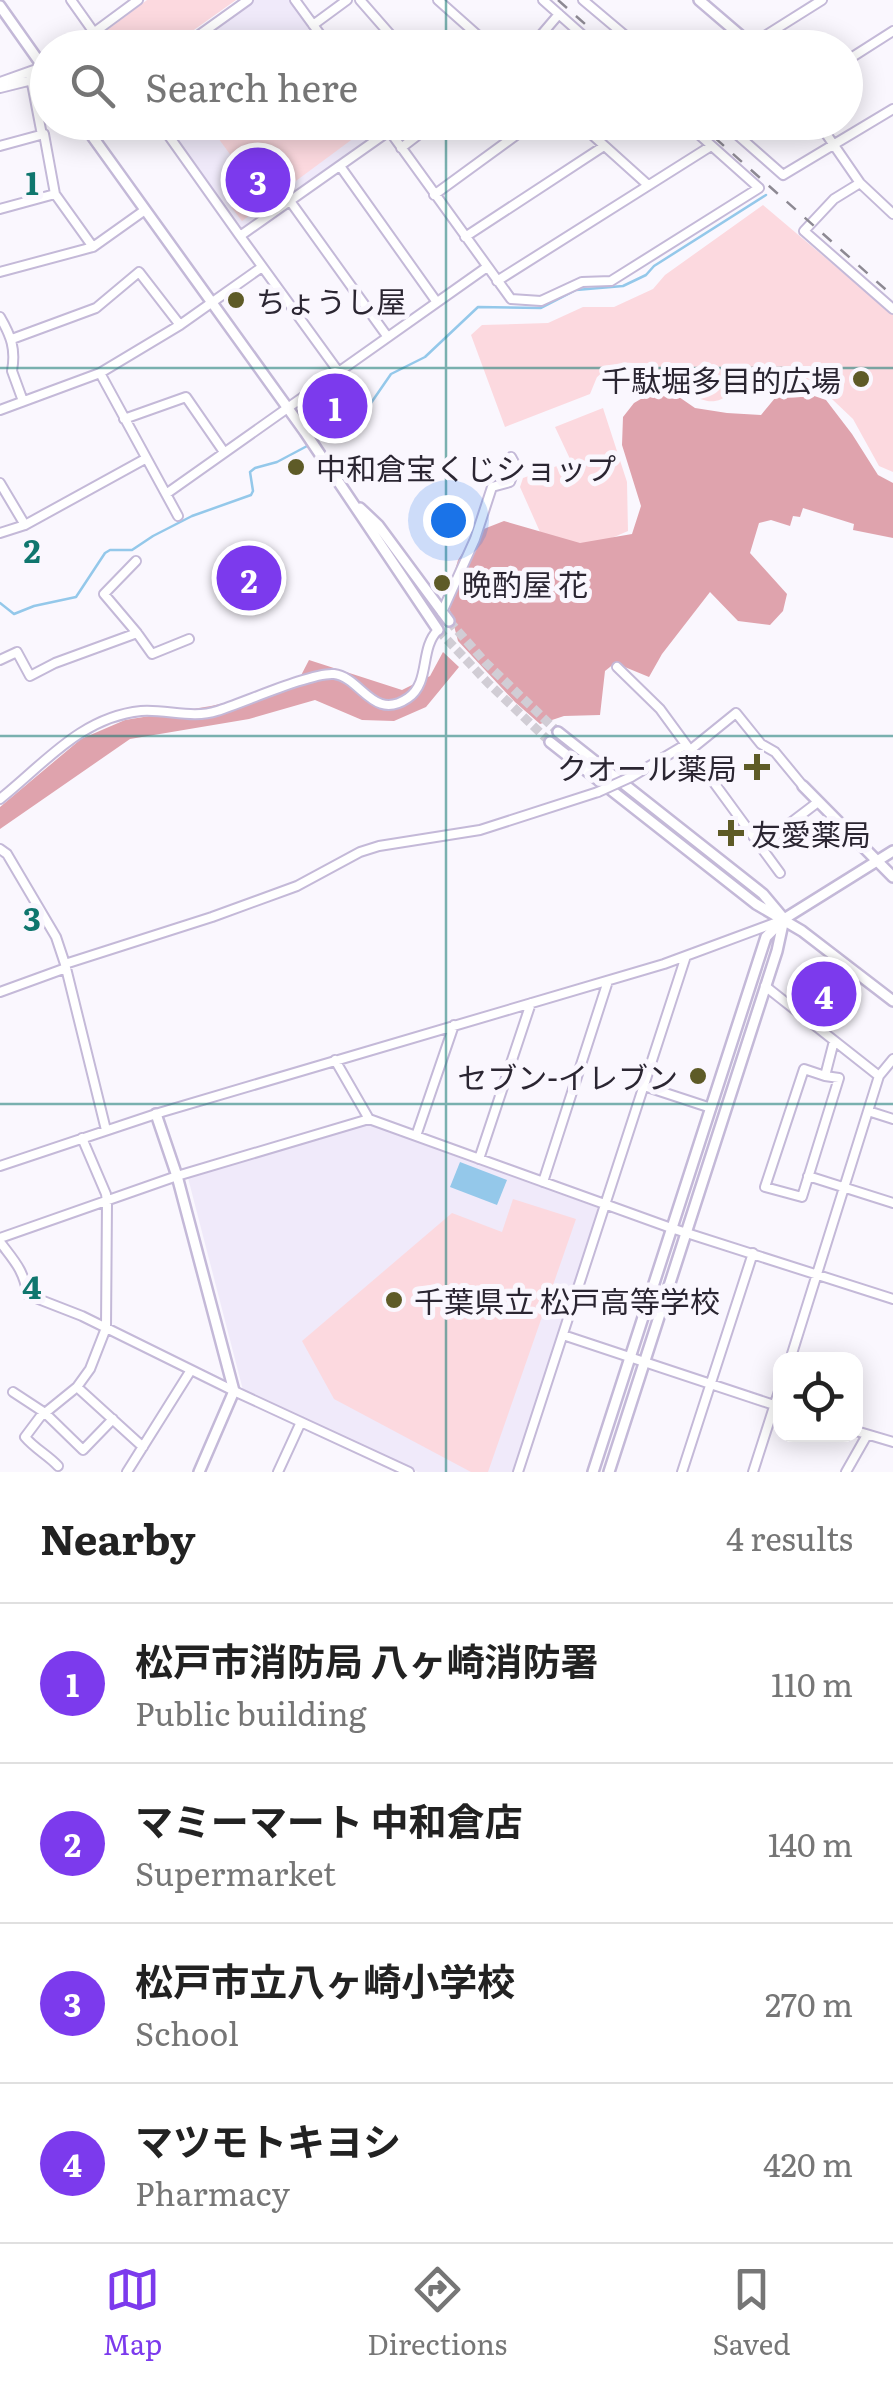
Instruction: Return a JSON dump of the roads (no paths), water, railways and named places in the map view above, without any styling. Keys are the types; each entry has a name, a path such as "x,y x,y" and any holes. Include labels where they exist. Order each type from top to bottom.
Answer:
{"street":[{"path":"70,0 92,30"},
{"path":"97,30 138,0"},
{"path":"207,30 248,0"},
{"path":"295,0 317,30"},
{"path":"314,25 347,0"},
{"path":"360,0 386,30"},
{"path":"438,0 472,30"},
{"path":"543,0 576,30"},
{"path":"582,0 618,30"},
{"path":"700,0 735,30"},
{"path":"778,30 822,0"},
{"path":"0,6 30,47"},
{"path":"545,30 559,14"},
{"path":"863,50 893,30"},
{"path":"0,85 30,76"},
{"path":"863,127 893,109"},
{"path":"0,146 30,138"},
{"path":"45,140 54,194 93,247"},
{"path":"0,799 80,731 116,716 150,710 212,713 332,674 340,675 373,701 397,703 409,698 421,681 427,646 438,630 351,499 95,140"},
{"path":"172,140 338,372"},
{"path":"240,236 371,140"},
{"path":"395,140 511,300 541,301 582,282 611,282 759,188 704,140"},
{"path":"400,148 411,140"},
{"path":"434,195 509,140"},
{"path":"598,140 648,185"},
{"path":"724,156 739,140"},
{"path":"741,140 783,175 841,140"},
{"path":"830,140 860,183 893,214"},
{"path":"464,237 604,146"},
{"path":"498,281 711,146"},
{"path":"340,166 436,302"},
{"path":"860,183 834,199 804,230 893,309"},
{"path":"0,209 54,194"},
{"path":"290,201 387,336"},
{"path":"0,272 93,247 145,210"},
{"path":"0,410 100,373 180,325 262,267"},
{"path":"166,494 487,267"},
{"path":"12,339 96,308 138,272 180,325"},
{"path":"0,317 12,339 12,371 23,400"},
{"path":"0,375 12,371"},
{"path":"100,373 178,516"},
{"path":"124,419 186,397 224,452"},
{"path":"445,617 492,488 510,482 516,466 511,457"},
{"path":"0,533 25,525 145,459"},
{"path":"0,483 25,525"},
{"path":"351,499 378,525 445,617"},
{"path":"136,561 104,594 152,654 189,638"},
{"path":"0,660 17,652 30,676 136,633"},
{"path":"616,667 660,709 780,873"},
{"path":"0,992 283,892 360,852 480,830 598,792 687,748 736,714 760,744 776,752 803,786 893,877"},
{"path":"558,732 764,894 784,919 782,937 609,1472"},
{"path":"550,742 756,904 784,919 893,1000"},
{"path":"760,846 818,802"},
{"path":"0,849 7,854 56,937 106,1130"},
{"path":"0,1166 156,1114 686,956 784,919 893,851"},
{"path":"593,1472 766,937 784,919"},
{"path":"518,1472 686,956"},
{"path":"542,1182 608,980"},
{"path":"766,986 879,1076"},
{"path":"479,1159 531,1003"},
{"path":"416,1136 454,1025"},
{"path":"825,1076 834,1040"},
{"path":"792,1352 879,1076 893,1059"},
{"path":"336,1060 369,1118"},
{"path":"804,1069 825,1076 839,1078 802,1197 765,1186 804,1069"},
{"path":"644,1086 724,1117"},
{"path":"868,1111 893,1119"},
{"path":"156,1114 177,1176 234,1391 199,1472"},
{"path":"409,1472 60,1306 28,1295 18,1263 0,1240 177,1176 369,1118 671,1228 893,1299"},
{"path":"58,1466 25,1437 45,1412 77,1387 90,1369 106,1328 106,1194 82,1138"},
{"path":"808,1176 893,1203"},
{"path":"682,1472 754,1254"},
{"path":"563,1336 773,1404"},
{"path":"127,1472 191,1370"},
{"path":"77,1387 143,1448"},
{"path":"13,1392 45,1412 84,1450 113,1419"},
{"path":"753,1472 773,1419"},
{"path":"279,1472 301,1422"},
{"path":"863,1433 893,1442"},
{"path":"846,1472 867,1434"}],"water":[{"path":"460,1162 507,1180 497,1205 450,1187"}],"waterway":[{"path":"316,441 353,418 371,403 391,374 425,357 478,307 541,308 576,290 623,286 646,275 654,266 766,195"},
{"path":"0,603 14,614 76,597 105,553 132,550 192,516 251,495 250,472 309,445"}],"tunnel":[{"path":"449,621 486,663 558,732"},
{"path":"438,630 550,742"}],"railway":[{"path":"558,0 592,30"},
{"path":"717,140 893,296"}],"place":[{"name":"松戸市立八ヶ崎小学校","path":"258,180"},
{"name":"ちょうし屋","path":"236,300"},
{"name":"千駄堀多目的広場","path":"861,379"},
{"name":"松戸市消防局 八ヶ崎消防署","path":"335,406"},
{"name":"中和倉宝くじショップ","path":"296,467"},
{"name":"マミーマート 中和倉店","path":"249,578"},
{"name":"晩酌屋 花","path":"442,583"},
{"name":"クオール薬局","path":"757,767"},
{"name":"友愛薬局","path":"731,833"},
{"name":"マツモトキヨシ","path":"824,994"},
{"name":"セブン-イレブン","path":"698,1076"},
{"name":"千葉県立 松戸高等学校","path":"394,1300"}]}
